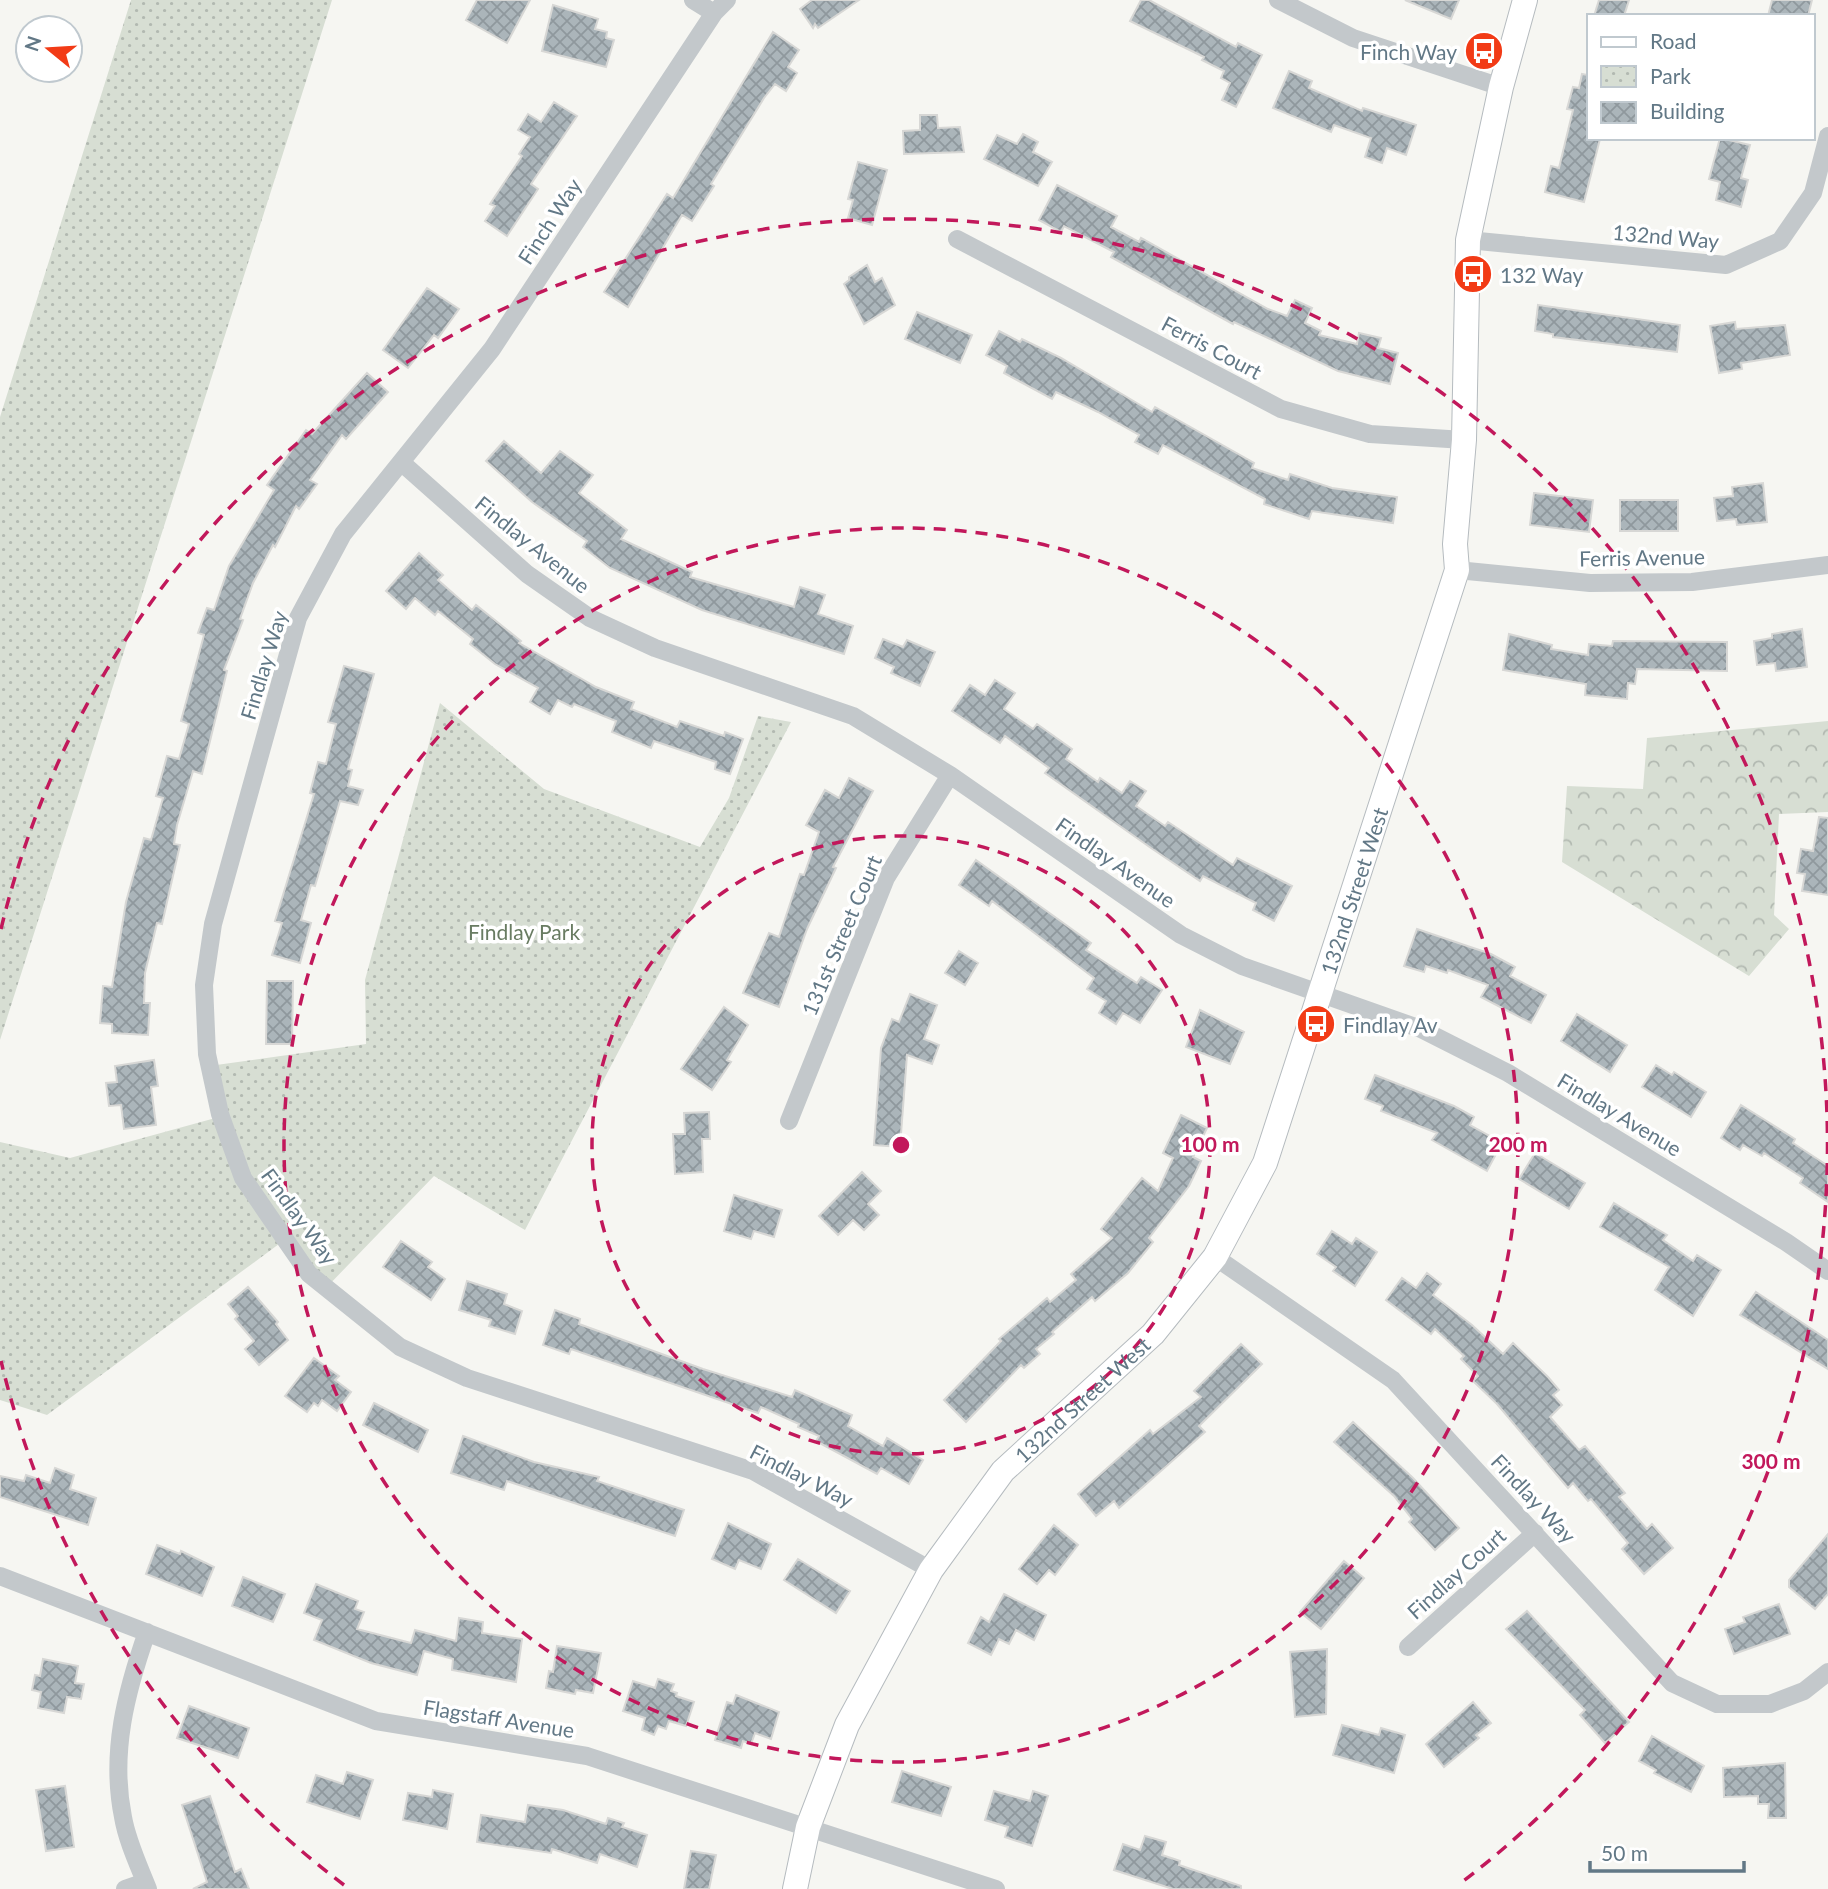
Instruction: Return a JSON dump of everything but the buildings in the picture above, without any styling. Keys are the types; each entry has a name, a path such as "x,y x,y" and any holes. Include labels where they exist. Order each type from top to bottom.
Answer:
{"street":[{"path":"693,0 714,13"},
{"name":"Finch Way","path":"401,462 492,349 714,13 727,0"},
{"path":"1278,0 1353,38 1502,87"},
{"name":"132nd Street West","path":"795,1889 808,1827 847,1725 931,1570 1003,1471 1153,1334 1215,1257 1265,1163 1457,570 1455,544 1464,440 1468,240 1502,87 1525,0"},
{"name":"132nd Way","path":"1468,240 1727,265 1780,241 1813,193 1828,136"},
{"name":"Ferris Court","path":"957,239 1281,409 1370,434 1464,440"},
{"name":"Findlay Avenue","path":"401,462 527,574 590,618 655,648 853,716 950,775 1181,935 1242,966 1421,1029 1508,1073 1786,1242 1828,1271"},
{"name":"Findlay Way","path":"401,462 343,534 298,618 213,924 204,985 206,1054 220,1114 243,1178 309,1274 400,1347 467,1378 753,1471 931,1570"},
{"name":"Ferris Avenue","path":"1457,570 1590,583 1692,582 1828,565"},
{"name":"131st Street Court","path":"789,1121 886,878 950,775"},
{"name":"Findlay Way","path":"1215,1257 1393,1380 1672,1683 1717,1703 1770,1704 1804,1691 1828,1672"},
{"name":"Findlay Court","path":"1408,1647 1535,1533"},
{"name":"Flagstaff Avenue","path":"0,1576 376,1721 587,1756 996,1889"},
{"path":"125,1889 146,1885 123,1818 117,1754 126,1692 147,1632"}],"green space":[{"path":"131,0 332,0 0,1040 0,417"},
{"name":"Findlay Park","path":"440,703 544,789 700,847 729,798 758,716 791,722 525,1230 434,1176 324,1290 283,1241 47,1415 0,1400 0,1142 70,1158 219,1117 209,1066 366,1044 365,980"},
{"path":"1828,721 1828,812 1779,814 1774,915 1789,929 1749,976 1562,862 1567,786 1643,789 1647,738"}],"place":[{"name":"Finch Way","path":"1484,51"},
{"name":"132 Way","path":"1473,274"},
{"name":"Findlay Av","path":"1316,1024"}]}
